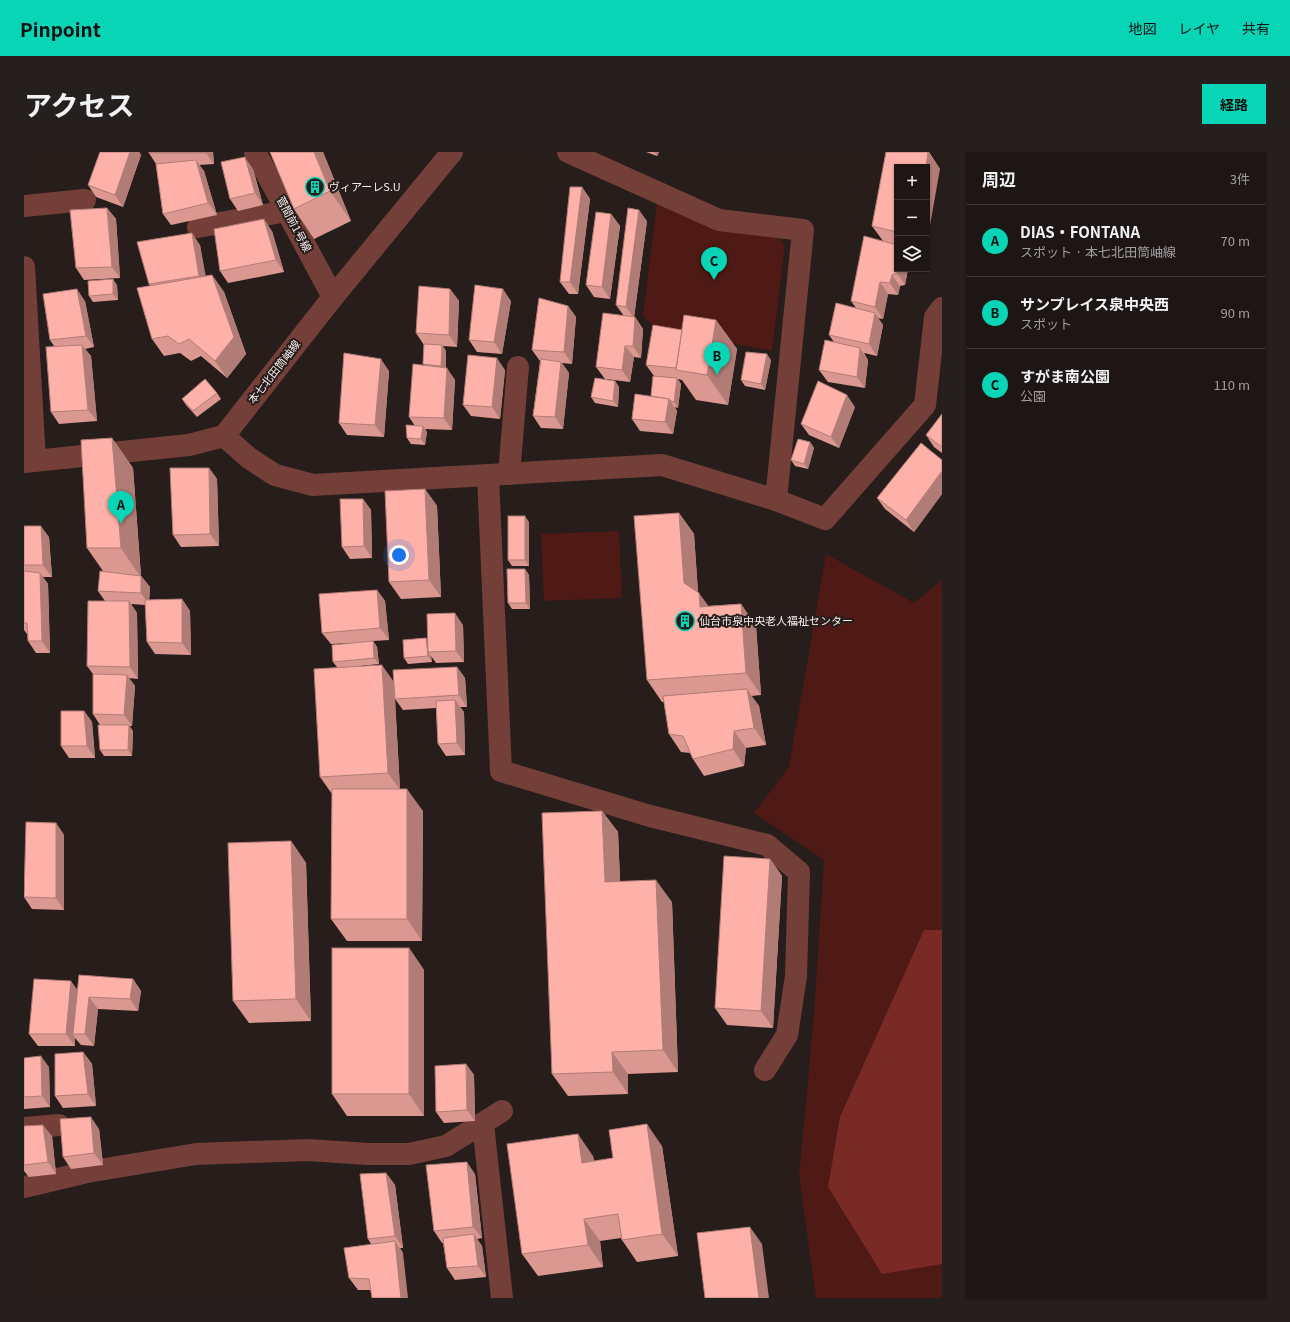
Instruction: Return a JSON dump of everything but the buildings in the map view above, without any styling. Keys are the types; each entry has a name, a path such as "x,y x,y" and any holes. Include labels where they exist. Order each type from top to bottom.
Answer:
{"street":[{"name":"菅間前1号線","path":"255,152 333,297"},
{"name":"本七北田筒岫線","path":"224,436 333,297 452,152"},
{"path":"568,152 719,220 803,230 776,500"},
{"path":"24,206 85,200"},
{"path":"198,227 287,211"},
{"path":"24,267 30,462 189,444 224,436 249,458 275,475 313,486 662,465 776,500 825,520 924,405 935,317 942,308"},
{"path":"509,474 518,367"},
{"path":"488,476 501,771 650,816 767,846 799,872 796,976 787,1035 765,1070"},
{"path":"24,1187 87,1172 196,1154 308,1150 368,1154 409,1154 446,1146 502,1111"},
{"path":"483,1124 502,1298"},
{"path":"24,1128 59,1126"}],"shaded area":[{"path":"657,202 775,235 785,244 772,351 657,329 643,316"},
{"path":"619,531 622,598 544,601 541,534"},
{"path":"826,554 914,603 942,580 942,1298 816,1298 799,1176 814,1014 824,860 754,813 789,767"},
{"path":"924,930 942,930 942,1264 882,1274 828,1187 840,1117"}],"place":[{"name":"ヴィアーレS.U","path":"315,187"},
{"name":"すがま南公園","path":"714,280"},
{"name":"サンプレイス泉中央西","path":"717,375"},
{"name":"DIAS・FONTANA","path":"121,524"},
{"name":"仙台市泉中央老人福祉センター","path":"685,621"}]}
